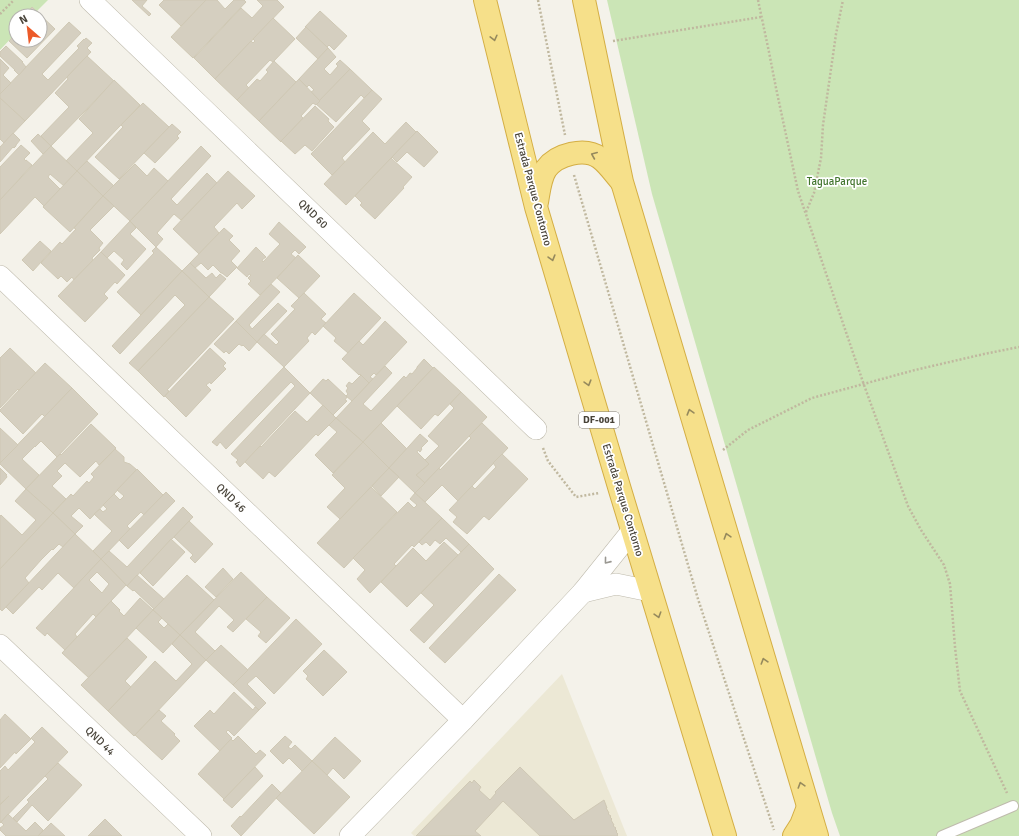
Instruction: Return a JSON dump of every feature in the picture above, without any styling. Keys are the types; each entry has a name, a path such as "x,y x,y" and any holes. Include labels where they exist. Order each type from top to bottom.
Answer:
{"highway":[{"name":"Estrada Parque Contorno","path":"485,0 536,206 722,829"},
{"path":"584,0 622,182 817,836"},
{"path":"536,206 542,180 547,168 560,158 577,152 586,152 595,155 604,161 622,182"},
{"path":"785,835 801,825 808,807"},
{"path":"722,829 739,836"}],"street":[{"name":"QND 60","path":"90,0 536,429"},
{"name":"QND 46","path":"0,276 462,720"},
{"path":"350,836 583,592 632,531"},
{"path":"583,592 616,584 650,591"},
{"name":"QND 44","path":"0,645 201,836"}],"lane":[{"path":"942,836 1013,806"}],"path":[{"path":"0,14 14,0"},
{"path":"538,0 572,169 698,599 785,835"},
{"path":"758,0 798,191 864,385 908,506 921,530 944,566 950,584 960,691 1013,806"},
{"path":"806,212 814,193 821,158 823,125 842,0"},
{"path":"593,45 761,17"},
{"path":"705,464 748,430 812,398 915,370 1019,347"},
{"path":"536,429 548,461 576,497 620,490"}],"shaded area":[{"path":"562,674 627,836 414,836 411,833"}],"green space":[{"path":"0,0 48,0 40,8 8,8 8,42 0,50"},
{"name":"TaguaParque","path":"607,0 1019,0 1019,836 840,836 832,813 652,194"}],"building":[{"path":"132,0 147,0 142,6 151,14 149,16"},
{"path":"164,0 206,0 181,26 159,5"},
{"path":"206,0 217,0 225,9 234,0 244,0 246,2 193,58 171,37"},
{"path":"257,0 277,0 284,7 215,79 194,58 241,8 252,18 263,6"},
{"path":"320,11 347,36 334,50 329,45 327,47 305,27"},
{"path":"273,18 295,39 273,62 270,60 246,85 249,88 237,100 215,79 251,41 253,43 255,41 253,39"},
{"path":"48,22 55,29 48,36"},
{"path":"69,22 81,33 42,74 48,80 79,48 77,46 84,39 86,38 92,43 87,48 91,52 25,121 0,98 0,94 44,48 48,48 48,44"},
{"path":"306,27 328,48 318,59 296,38"},
{"path":"6,46 23,62 26,67 19,75 0,56 0,52"},
{"path":"16,48 37,48 27,58"},
{"path":"328,48 336,57 324,69 330,75 338,66 336,64 340,60 350,69 320,101 311,92 314,90 309,85 307,87 299,79"},
{"path":"87,56 114,81 51,146 41,136 69,107 55,93 68,79 67,77"},
{"path":"0,59 9,68 3,75 11,83 0,94"},
{"path":"274,61 296,82 259,121 237,100 257,79 260,81 268,72 266,70"},
{"path":"350,69 372,90 364,98 361,95 336,122 316,104"},
{"path":"299,79 320,101 316,105 313,103 301,116 303,118 281,142 259,121"},
{"path":"114,80 140,105 77,171 66,161 93,133 79,119"},
{"path":"372,90 382,99 362,121 370,129 342,158 345,162 332,175 311,154"},
{"path":"0,98 25,121 4,143 0,139"},
{"path":"143,103 169,127 119,179 95,157 123,127 121,125"},
{"path":"315,106 329,119 328,121 334,127 312,151 305,145 295,154 281,141"},
{"path":"406,122 416,132 346,205 324,184 373,132 385,144"},
{"path":"172,124 181,132 177,136 179,138 155,163 144,153"},
{"path":"417,131 438,152 424,167 407,152 397,162 392,157"},
{"path":"13,133 20,140 0,162 0,147"},
{"path":"38,134 51,146 43,154 31,141"},
{"path":"21,145 30,153 24,159 32,165 0,200 0,167"},
{"path":"51,146 77,171 64,186 50,174 48,177 60,189 44,206 35,197 0,234 0,200"},
{"path":"201,146 211,156 171,199 177,205 207,173 217,183 181,220 174,214 157,233 163,239 156,247 130,221"},
{"path":"391,158 412,177 403,187 404,188 375,219 360,205 362,203 355,196"},
{"path":"87,161 114,186 103,196 77,171"},
{"path":"135,164 147,176 154,168 168,181 130,221 103,196"},
{"path":"77,171 103,196 70,232 43,207"},
{"path":"228,171 255,196 242,209 237,203 214,227 219,233 199,254 173,229"},
{"path":"103,196 114,206 90,230 103,243 99,248 100,250 92,258 93,260 74,280 72,277 67,282 61,276 58,279 41,263 60,242 62,244 76,229 74,228"},
{"path":"130,221 136,228 130,234 146,249 127,270 121,264 124,260 114,251 107,258 101,252"},
{"path":"279,222 306,247 299,254 295,250 291,254 296,258 260,295 248,284 251,281 248,278 251,275 249,274 247,277 237,268 256,247 266,257 262,260 263,262 280,244 269,234"},
{"path":"224,228 233,236 229,240 240,251 231,261 237,267 227,277 213,265 208,270 201,263 195,268 190,263"},
{"path":"40,241 51,251 33,271 22,260"},
{"path":"156,247 182,271 141,315 117,292 154,253 152,251"},
{"path":"101,252 125,275 117,284 115,282 104,294 108,298 85,322 58,296"},
{"path":"298,255 320,276 299,298 277,278"},
{"path":"190,263 206,278 212,273 216,278 220,274 226,279 209,297 182,271"},
{"path":"182,271 209,297 138,371 129,363 185,305 175,295 120,354 112,346"},
{"path":"271,284 280,292 249,325 252,329 278,303 287,311 257,342 236,321"},
{"path":"304,293 326,314 321,319 326,323 315,335 312,332 307,338 309,341 284,367 257,342 264,334 276,345 279,342 271,334 295,309 291,306"},
{"path":"354,293 381,318 348,353 334,341 336,338 323,326"},
{"path":"209,297 234,319 167,390 169,391 164,397 138,371"},
{"path":"236,321 257,342 249,351 243,345 242,346 239,344 229,354 226,351 224,353 214,344"},
{"path":"385,321 407,342 376,375 374,373 370,377 373,379 369,383 342,359 359,341 363,345"},
{"path":"10,348 36,373 0,408 0,358"},
{"path":"210,348 226,363 223,366 226,369 211,384 210,382 206,385 211,390 186,417 165,396"},
{"path":"424,359 433,368 363,442 336,418 385,366 392,373 363,404 371,411 404,376 406,378 410,373 412,374"},
{"path":"45,363 72,388 45,417 42,414 23,434 0,410"},
{"path":"284,367 310,393 240,467 236,462 238,460 231,454 295,386 291,382 226,449 220,442 217,446 212,442"},
{"path":"434,367 461,392 438,416 435,414 421,429 397,406"},
{"path":"361,375 369,383 352,401 346,396 348,394 346,391 348,388 346,386 349,382 352,384"},
{"path":"323,379 326,381 328,379 347,397 345,400 347,401 333,415 310,393"},
{"path":"72,388 98,414 57,457 41,441 22,459 39,475 26,489 0,463"},
{"path":"461,392 487,417 425,483 416,475 429,464 425,460 439,446 428,436 454,408 450,404"},
{"path":"323,405 336,418 318,436 316,434 275,477 269,472 263,479 245,462 295,411 307,422"},
{"path":"336,418 363,442 333,473 315,455 337,432 329,425"},
{"path":"381,423 407,449 389,468 363,442"},
{"path":"482,423 508,448 458,501 442,485 425,502 415,493 471,438 469,436"},
{"path":"91,424 116,448 99,465 96,461 80,477 65,463 57,471 62,476 52,486 66,499 53,513 26,489"},
{"path":"0,428 18,445 0,463"},
{"path":"420,434 428,441 421,448 422,449 420,452 418,450 417,452 429,464 416,475 425,483 415,493 389,468"},
{"path":"363,442 389,468 340,519 327,507 345,488 332,475"},
{"path":"115,449 124,457 124,462 130,464 137,470 90,519 79,508 71,516 83,526 75,534 53,513 71,494 73,496 87,481 89,483 94,477 91,474"},
{"path":"502,454 528,479 489,520 484,516 467,534 453,522 457,517 449,510 472,486 475,489 496,467 493,463"},
{"path":"0,468 7,475 7,477 0,485"},
{"path":"389,468 399,477 381,496 372,486"},
{"path":"137,469 163,495 144,515 141,512 127,526 130,529 101,559 93,551 112,531 94,514 100,509 103,512 107,509 103,505 114,494 120,500 124,496 117,490"},
{"path":"371,487 397,512 344,568 317,543"},
{"path":"26,489 53,513 0,569 0,516 1,515 22,535 36,520 15,501"},
{"path":"166,492 175,501 128,549 119,540"},
{"path":"415,493 442,518 414,547 412,545 394,564 396,566 370,593 357,579 365,570 353,558 408,502 414,508 417,505 410,499"},
{"path":"183,507 193,517 127,586 101,559 109,551 127,567"},
{"path":"53,513 75,534 63,547 59,544 41,560 25,578 29,583 2,611 0,609 0,569"},
{"path":"442,518 469,544 461,552 446,538 440,544 435,540 430,546 426,542 422,545 419,542"},
{"path":"189,521 213,544 195,563 190,558 193,555 174,537"},
{"path":"75,534 101,559 74,588 58,573 42,590 39,587 13,614 6,607"},
{"path":"171,539 185,552 153,586 140,573"},
{"path":"444,542 458,555 407,607 381,582 413,548 426,561"},
{"path":"469,544 494,569 424,643 410,630 434,605 421,593"},
{"path":"101,559 126,585 96,617 93,614 75,634 77,637 65,650 47,633 45,636 36,628","holes":["97,572 109,584 102,593 89,580"]},
{"path":"223,568 233,579 216,597 205,587"},
{"path":"241,572 267,597 233,632 227,627 234,620 219,606 195,632 215,651 206,660 180,635"},
{"path":"499,574 516,590 445,663 429,648"},
{"path":"137,575 164,599 154,609 134,590 133,591 127,586"},
{"path":"187,575 214,600 180,635 153,610"},
{"path":"267,597 290,618 266,643 258,636 261,632 246,619"},
{"path":"140,598 153,610 89,678 62,653 111,601 124,616"},
{"path":"153,610 162,618 158,622 164,628 168,624 180,635 163,653 136,628"},
{"path":"296,619 322,644 274,694 256,676 247,684 266,703 259,710 233,685"},
{"path":"180,635 206,660 134,736 108,711 155,661 176,681 192,664 172,644"},
{"path":"127,638 147,657 125,681 131,687 108,711 81,685"},
{"path":"221,645 248,670 233,685 206,660"},
{"path":"324,650 347,672 323,696 306,679 308,676 303,671"},
{"path":"234,692 253,710 255,707 259,710 234,736 228,730 226,732 232,738 220,751 194,726 210,710 214,714"},
{"path":"159,710 166,716 161,721 180,741 162,760 135,735"},
{"path":"5,714 31,739 16,754 15,752 0,768 0,720"},
{"path":"42,727 68,752 0,823 0,805 9,796 0,804 0,771 5,766 8,770 35,742 31,738"},
{"path":"238,736 256,754 260,750 266,755 224,799 198,774 231,739 233,741"},
{"path":"285,736 292,742 288,747 291,749 295,745 312,761 302,771 289,758 283,764 270,751"},
{"path":"335,737 361,761 344,779 333,768 327,775 312,761"},
{"path":"312,761 350,797 314,834 276,798"},
{"path":"58,763 82,785 48,821 32,805 17,822 13,818 29,802 27,800 48,779 45,776"},
{"path":"255,767 263,776 232,808 223,800"},
{"path":"520,767 574,820 604,800 609,813 608,814 611,816 613,826 616,828 615,829 618,836 540,836 503,801 475,831 481,836 416,836 470,781 472,783 474,780 481,787 479,790 490,800 496,793 495,792"},
{"path":"272,784 281,793 241,836 231,826"},
{"path":"8,814 26,831 35,822 43,830 38,836 6,836 0,828 4,825 1,822"},
{"path":"105,819 122,836 88,836"},
{"path":"51,823 65,836 38,836"}]}
